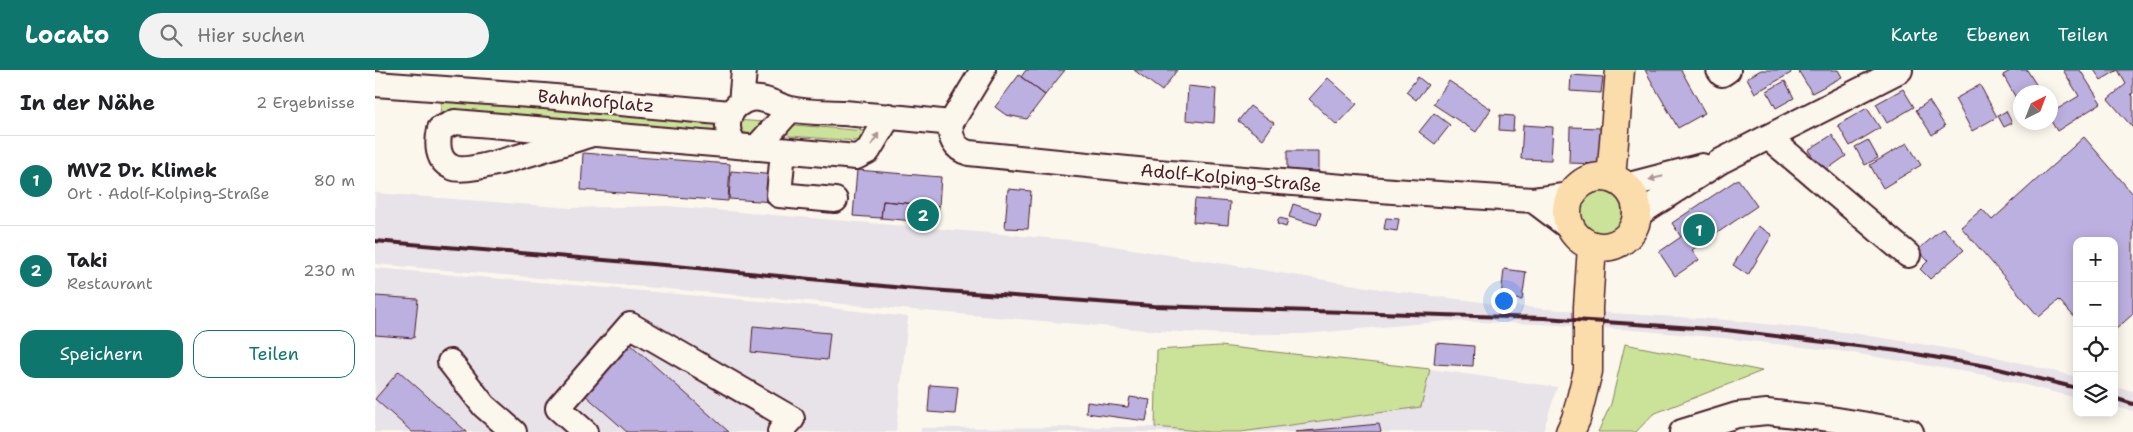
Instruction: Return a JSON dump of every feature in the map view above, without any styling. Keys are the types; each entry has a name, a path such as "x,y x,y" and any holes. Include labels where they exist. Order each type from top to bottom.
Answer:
{"main road":[{"path":"1618,182 1620,70"},
{"path":"1597,177 1618,182 1635,199 1637,215 1632,230 1627,237 1614,245 1599,247 1583,242 1570,228 1567,217 1567,206 1571,195 1585,181 1597,177"},
{"path":"1570,432 1576,419 1588,370 1588,307 1599,247"}],"street":[{"path":"744,70 736,108 727,127 732,141 747,147"},
{"path":"951,123 983,70"},
{"path":"1719,70 1722,74 1728,70"},
{"path":"1637,215 1721,161 1900,70"},
{"name":"Bahnhofplatz","path":"375,84 736,108 751,99 764,100 791,109 889,116 951,123"},
{"path":"747,147 791,109"},
{"path":"592,134 475,169 453,168 442,159 437,146 440,129 455,122 856,157 868,151 889,116"},
{"name":"Adolf-Kolping-Straße","path":"951,123 950,135 952,141 959,149 969,152 1157,172 1533,200 1571,195"},
{"path":"1768,137 1908,256"},
{"path":"783,151 779,195 835,200"},
{"path":"1618,182 1721,161"},
{"path":"1533,200 1570,228"},
{"path":"585,432 558,408 630,325 792,418 780,432"},
{"path":"449,362 484,406 514,432"},
{"path":"1682,432 1737,415 1767,412 1831,419 1911,432"}],"shaded area":[{"path":"375,193 571,208 667,206 1082,241 1392,291 1490,303 1544,309 1727,320 1852,333 1988,355 2073,376 2073,397 1984,375 1847,352 1634,330 1543,324 1447,321 1304,334 1227,334 1159,331 375,264"},
{"path":"375,268 805,305 908,317 896,432 375,432"},
{"path":"1430,369 1557,387 1543,432 1241,432 1421,407"},
{"path":"2118,388 2133,391 2133,411 2118,408"},
{"path":"1155,427 1210,432 921,432 921,428"}],"green space":[{"path":"442,96 715,117 714,137 440,116"},
{"path":"736,120 763,122 756,132 746,133 739,129"},
{"path":"782,124 866,131 863,138 857,141 790,136 784,131"},
{"path":"1601,192 1616,198 1622,213 1616,228 1601,234 1586,228 1580,213 1586,198"},
{"path":"1625,344 1762,371 1653,414 1636,432 1598,432 1611,404"},
{"path":"1220,346 1430,369 1421,407 1241,432 1210,432 1155,427 1157,350"}],"building":[{"path":"1026,70 1065,70 1045,95 1021,77"},
{"path":"1134,70 1177,70 1162,91"},
{"path":"1645,70 1681,70 1705,113 1678,128"},
{"path":"1761,70 1790,70 1791,73 1755,93 1747,78"},
{"path":"1798,70 1838,70 1842,77 1812,93"},
{"path":"2012,70 2027,70 2036,85 2013,85 2013,93 2003,75"},
{"path":"2063,70 2080,70 2101,103 2057,131 2058,109 2079,96"},
{"path":"2094,70 2118,70 2101,80"},
{"path":"2118,70 2133,70 2133,93 2131,94 2133,96 2133,128 2108,99 2126,84"},
{"path":"1019,75 1045,95 1027,119 1006,115 995,107"},
{"path":"1571,75 1603,77 1601,93 1570,91"},
{"path":"1418,77 1428,85 1416,100 1406,92"},
{"path":"1328,78 1357,104 1337,125 1309,99"},
{"path":"1449,81 1491,109 1476,132 1433,104"},
{"path":"1785,81 1794,98 1776,108 1767,91"},
{"path":"1980,85 1997,117 1972,131 1955,99"},
{"path":"1188,86 1216,89 1214,123 1186,120"},
{"path":"1903,89 1914,107 1887,123 1876,104"},
{"path":"1929,101 1945,126 1932,135 1916,110"},
{"path":"1250,106 1274,123 1263,139 1238,121"},
{"path":"1867,108 1880,128 1850,146 1838,125"},
{"path":"2006,111 2012,123 2004,127 1998,116"},
{"path":"1434,113 1450,125 1435,144 1419,132"},
{"path":"1500,115 1514,116 1513,131 1499,130"},
{"path":"1523,125 1553,127 1551,160 1521,159"},
{"path":"1570,127 1601,128 1600,164 1569,163"},
{"path":"1832,135 1846,156 1823,172 1808,150"},
{"path":"2084,137 2133,194 2133,314 2118,327 2118,237 2073,237 2073,316 2059,300 2039,317 1961,227 1982,209 1992,220"},
{"path":"1868,140 1878,158 1865,165 1855,147"},
{"path":"1907,143 1921,165 1883,188 1870,165"},
{"path":"1287,151 1319,151 1319,171 1287,171"},
{"path":"583,153 730,164 728,201 581,190"},
{"path":"857,170 941,177 939,206 883,201 881,218 853,216"},
{"path":"731,171 776,175 774,202 729,199"},
{"path":"1738,179 1757,206 1692,250 1699,260 1675,276 1659,252 1681,237 1672,223"},
{"path":"1008,189 1031,191 1028,229 1005,228"},
{"path":"1195,199 1230,202 1228,225 1193,222"},
{"path":"883,201 939,206 937,223 881,218"},
{"path":"1293,204 1321,213 1317,225 1289,217"},
{"path":"1279,218 1288,220 1286,227 1277,224"},
{"path":"1386,218 1399,219 1397,231 1384,229"},
{"path":"1758,226 1772,235 1748,275 1733,265"},
{"path":"1943,228 1964,250 1930,279 1920,269 1928,261 1918,250"},
{"path":"1504,269 1526,272 1522,300 1501,297"},
{"path":"375,296 418,299 414,338 375,335"},
{"path":"753,326 830,333 827,360 751,352"},
{"path":"629,343 729,432 627,432 584,394"},
{"path":"1436,343 1474,346 1473,366 1434,364"},
{"path":"399,371 467,432 412,432 375,399"},
{"path":"930,385 958,387 955,414 928,412"},
{"path":"1130,397 1150,400 1146,421 1086,413 1087,402 1128,407"},
{"path":"1379,424 1381,432 1295,432"}],"railway":[{"path":"375,241 676,266 904,288 1154,306 1544,318 1726,330 1898,351 1986,366 2073,387"},
{"path":"2118,399 2133,404"}],"place":[{"name":"Taki","path":"923,215"},
{"name":"MVZ Dr. Klimek","path":"1699,230"}]}
